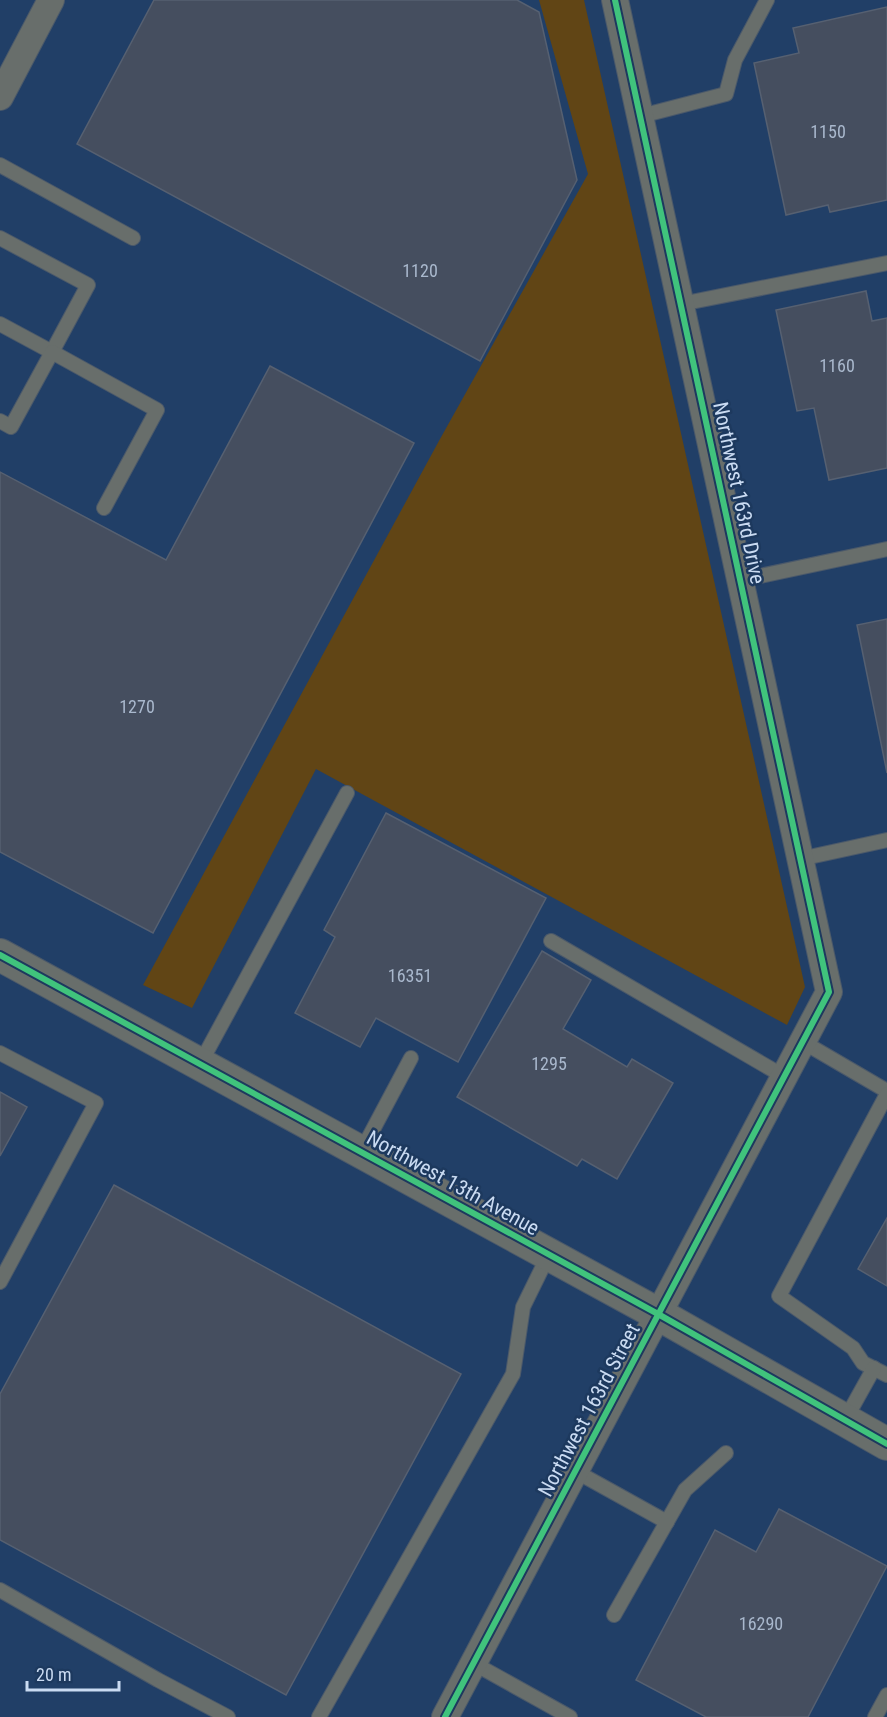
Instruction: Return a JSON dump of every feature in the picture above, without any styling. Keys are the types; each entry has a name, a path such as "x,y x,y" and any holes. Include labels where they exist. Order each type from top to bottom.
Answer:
{"street":[{"path":"0,97 51,0"},
{"name":"Northwest 163rd Drive","path":"615,0 830,992"},
{"name":"Northwest 13th Avenue","path":"0,955 658,1314 887,1444"},
{"name":"Northwest 163rd Street","path":"445,1717 830,992"}],"lane":[{"path":"641,116 726,94 735,60 767,0"},
{"path":"0,165 133,238"},
{"path":"0,238 88,285 11,427 0,421"},
{"path":"681,304 887,263"},
{"path":"0,324 157,410 104,508"},
{"path":"741,580 887,549"},
{"path":"200,1064 347,793"},
{"path":"801,859 887,840"},
{"path":"551,941 785,1077"},
{"path":"804,1042 887,1093 779,1296 853,1348 863,1363 887,1375"},
{"path":"0,1053 96,1103 0,1282"},
{"path":"360,1152 411,1058"},
{"path":"319,1717 513,1374 523,1307 549,1254"},
{"path":"845,1420 874,1368"},
{"path":"614,1615 685,1490 726,1453"},
{"path":"575,1471 667,1522"},
{"path":"0,1590 228,1717"},
{"path":"473,1663 570,1717"},
{"path":"875,1717 887,1695"}],"shaded area":[{"path":"0,0 887,0 887,1717 0,1717"},
{"path":"539,0 584,0 805,987 787,1025 316,769 192,1008 143,985 440,439 588,174"}],"building":[{"path":"154,0 517,0 539,12 577,180 480,361 77,144"},
{"path":"887,7 887,200 830,212 828,205 786,215 754,63 799,53 793,28"},
{"path":"866,291 872,321 887,318 887,468 829,480 814,408 797,411 776,310"},
{"path":"270,366 414,443 153,933 0,852 0,472 166,560"},
{"path":"887,619 887,773 857,625"},
{"path":"386,813 546,898 458,1062 376,1018 360,1047 295,1013 335,937 324,930"},
{"path":"542,951 591,980 563,1029 627,1067 632,1059 673,1083 617,1179 582,1159 577,1166 457,1097"},
{"path":"0,1092 27,1107 0,1156"},
{"path":"114,1185 461,1374 286,1695 0,1540 0,1394"},
{"path":"887,1218 887,1286 858,1269"},
{"path":"779,1509 887,1566 808,1717 706,1717 636,1680 715,1530 756,1552"}],"cycle path":[{"path":"445,1717 829,992 615,0"},
{"path":"0,955 658,1314 887,1444"}]}
